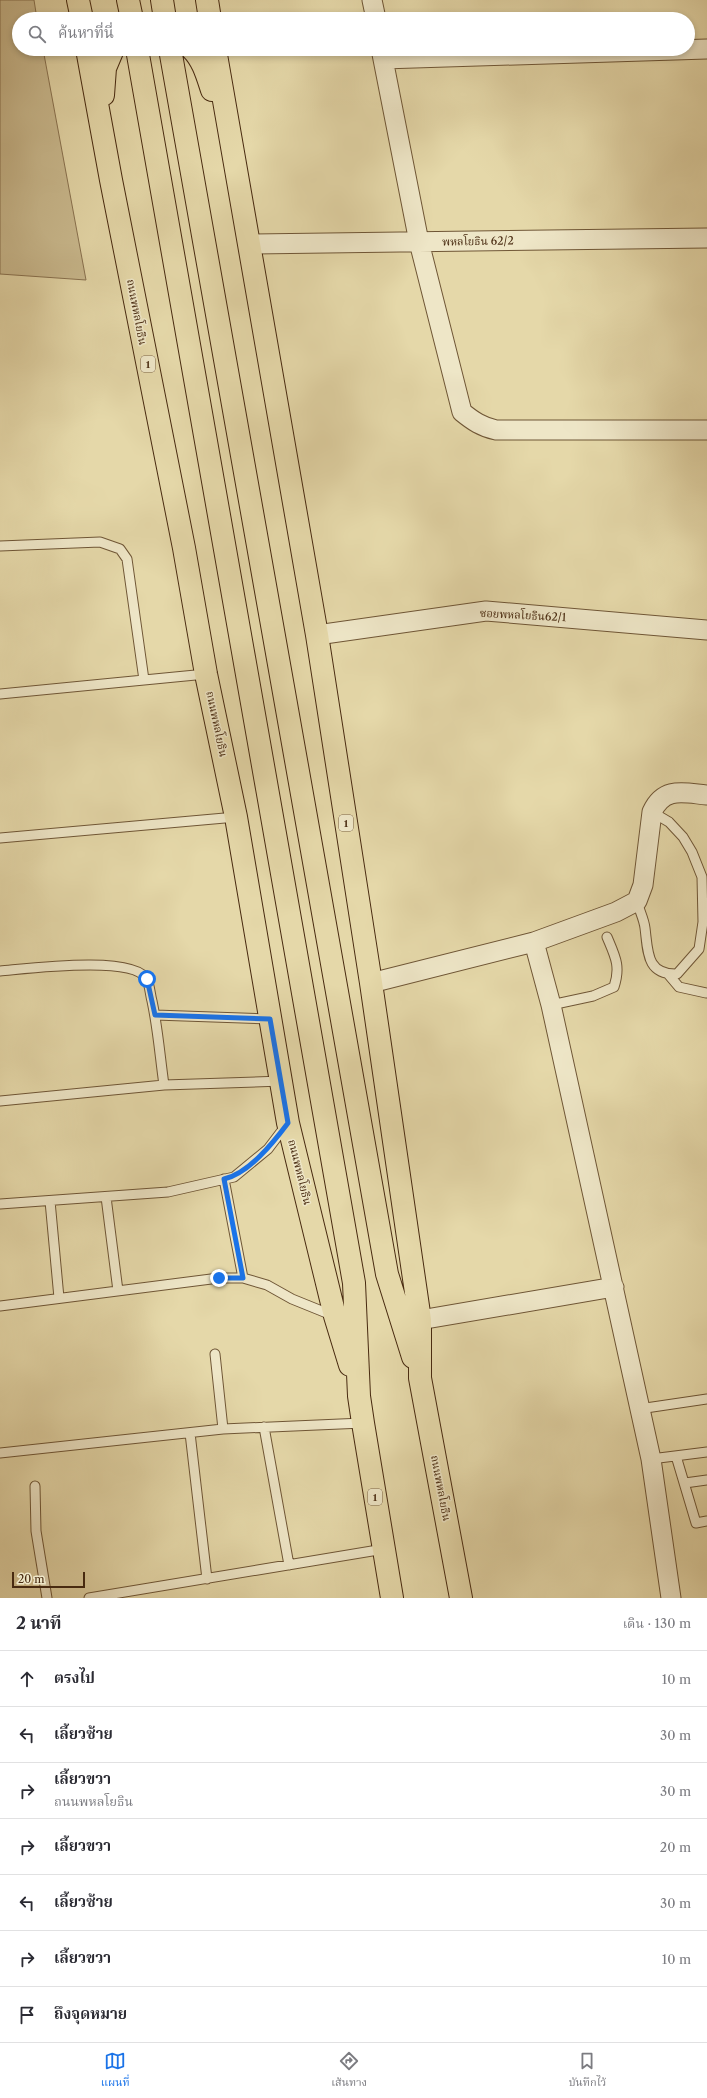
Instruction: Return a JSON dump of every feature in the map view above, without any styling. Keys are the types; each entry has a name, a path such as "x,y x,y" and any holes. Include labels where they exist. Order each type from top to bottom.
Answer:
{"main road":[{"path":"78,0 81,12"},
{"path":"128,0 131,12"},
{"path":"162,0 164,12"},
{"path":"207,0 209,12"},
{"name":"ถนนพหลโยธิน","path":"88,56 111,180 183,540 206,674 236,817 288,1123 335,1316 359,1396"},
{"path":"110,56 105,68 103,92 111,180"},
{"name":"ถนนพหลโยธิน","path":"138,56 354,1283 359,1396 362,1423 392,1598"},
{"name":"ถนนพหลโยธิน","path":"171,56 387,1274 420,1378 461,1598"},
{"path":"199,56 206,70 232,155"},
{"name":"ถนนพหลโยธิน","path":"216,56 232,155 250,244 316,635 371,983 420,1320 420,1378"}],"street":[{"path":"372,0 375,12"},
{"path":"695,49 707,49"},
{"path":"382,56 419,242 462,412 485,428 496,430 707,430"},
{"name":"พหลโยธิน 62/2","path":"250,244 707,238"},
{"name":"ซอยพหลโยธิน62/1","path":"316,635 486,611 707,630"},
{"path":"371,983 534,942 616,912 637,901 643,885 652,812 656,803 663,796 673,792 707,795"},
{"path":"534,942 550,1005 614,1287 651,1459 671,1598"},
{"path":"420,1320 614,1287"}],"lane":[{"path":"0,546 100,542 120,549 127,559 144,680"},
{"path":"0,694 206,674"},
{"path":"652,812 669,822 683,837 692,852 702,877 703,922 699,949 677,974 668,974"},
{"path":"0,838 236,817"},
{"path":"637,901 645,926 648,955 654,967 668,974 679,987 706,993"},
{"path":"550,1005 593,996 614,987 617,976 618,961 607,937"},
{"path":"0,971 76,964 123,966 137,971 147,979 155,1015 164,1085"},
{"path":"155,1015 270,1019"},
{"path":"0,1101 164,1085 282,1081"},
{"path":"0,1204 168,1192 234,1177 268,1149 288,1123"},
{"path":"224,1179 243,1278"},
{"path":"106,1197 118,1291"},
{"path":"50,1201 60,1298"},
{"path":"0,1306 219,1278 243,1278 267,1286 292,1299 335,1316"},
{"path":"215,1354 222,1429"},
{"path":"639,1408 707,1399"},
{"path":"0,1453 222,1429 362,1423"},
{"path":"264,1427 289,1565"},
{"path":"190,1432 207,1579"},
{"path":"651,1459 707,1452"},
{"path":"676,1456 696,1523 707,1521"},
{"path":"685,1483 707,1480"},
{"path":"34,1486 36,1531 47,1598"},
{"path":"89,1598 384,1550"}],"shaded area":[{"path":"0,0 34,0 36,12 12,12 12,56 44,56 86,280 0,274"}],"route":[{"path":"147,979 155,1015 270,1019 282,1081 288,1123 268,1149 234,1177 224,1179 243,1278 219,1278"}]}
